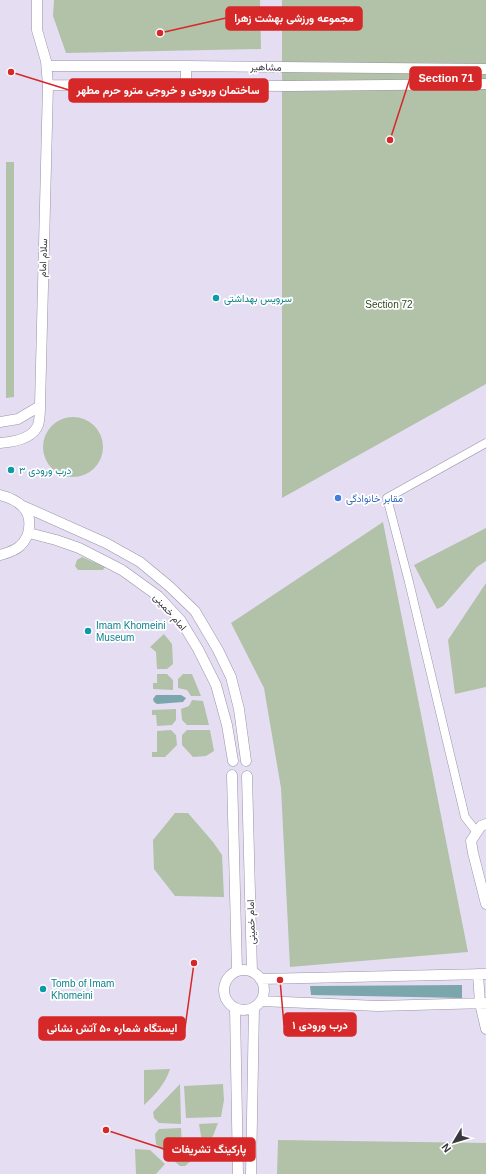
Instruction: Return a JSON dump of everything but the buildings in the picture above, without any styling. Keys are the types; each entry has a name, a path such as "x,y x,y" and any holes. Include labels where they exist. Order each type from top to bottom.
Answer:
{"street":[{"name":"سلام امام","path":"0,443 28,436 35,431 39,423 48,86 47,66 37,30 37,0"},
{"name":"مشاهیر","path":"47,66 486,69"},
{"path":"186,66 186,86"},
{"name":"مشاهیر","path":"48,86 486,84"},
{"path":"0,422 18,419 40,406"},
{"path":"476,831 465,817 409,582 387,498 486,443"},
{"name":"امام خمینی","path":"0,495 9,497 23,506 106,543 140,562 169,586 195,611 218,650 231,678 239,709 246,761"},
{"path":"0,555 10,552 20,546 29,533 29,520 23,506"},
{"name":"امام خمینی","path":"29,533 79,548 122,570 158,596 172,611 181,622 198,649 216,685 227,725 233,761"},
{"path":"238,758 246,761 250,769 246,776 241,778 232,776 230,770 231,763 238,758"},
{"name":"امام خمینی","path":"232,776 237,971"},
{"name":"امام خمینی","path":"246,776 252,972"},
{"path":"486,824 481,826 476,831 471,841 486,904"},
{"path":"251,1174 257,1004 264,990 260,979 252,972 237,971 227,980 224,986 224,992 229,1004 241,1010 248,1010 257,1004 378,1006 483,1003"},
{"path":"260,979 482,974 486,1029"},
{"path":"235,1008 238,1174"}],"green space":[{"path":"54,0 260,0 261,49 66,53 53,16"},
{"name":"Section 72","path":"282,0 486,0 486,384 282,498"},
{"path":"6,162 14,162 14,397 6,398"},
{"path":"73,417 90,422 98,430 103,447 98,464 90,472 73,477 56,472 48,464 43,447 48,430 56,422"},
{"path":"383,522 468,952 290,967 281,788 264,688 231,623"},
{"path":"486,528 486,561 477,567 443,606 437,609 414,565"},
{"path":"82,557 105,567 103,570 78,570 75,566 77,560"},
{"path":"486,583 486,687 455,694 448,640"},
{"path":"164,634 172,644 173,664 167,669 157,669 156,652 150,647"},
{"path":"157,674 167,674 173,680 173,690 153,689 153,683 157,683"},
{"path":"183,674 192,674 201,696 191,696 187,690 178,688 178,679"},
{"path":"192,700 203,701 209,725 187,725 182,720 181,709 189,706"},
{"path":"176,709 176,720 172,725 157,726 156,715 152,715 152,710"},
{"path":"171,730 176,735 177,745 165,757 152,757 152,752 157,752 157,731"},
{"path":"187,730 210,730 214,751 206,756 193,757 182,745 182,735"},
{"path":"175,813 188,813 222,855 224,897 175,896 154,869 153,840"},
{"path":"170,1069 160,1088 144,1105 144,1070"},
{"path":"180,1084 181,1124 159,1123 154,1118 153,1112"},
{"path":"223,1084 224,1100 221,1117 186,1118 184,1086"},
{"path":"218,1123 213,1136 203,1148 199,1124"},
{"path":"181,1128 182,1145 171,1158 156,1144 155,1134 159,1129"},
{"path":"278,1140 486,1143 486,1174 277,1174"},
{"path":"186,1148 192,1160 185,1166 180,1166 174,1161"},
{"path":"135,1149 150,1150 165,1164 156,1174 136,1174"}],"shaded area":[{"path":"156,695 181,695 186,698 183,702 157,704 153,699"},
{"path":"462,985 462,998 311,995 310,986"}],"place":[{"name":"مجموعه ورزشی بهشت زهرا","path":"160,33"},
{"name":"ساختمان ورودی و خروجی مترو حرم مطهر","path":"11,72"},
{"name":"Section 71","path":"390,140"},
{"name":"سرویس بهداشتی","path":"216,298"},
{"name":"درب ورودی ۳","path":"11,470"},
{"name":"مقابر خانوادگی","path":"338,498"},
{"name":"Imam Khomeini Museum","path":"88,631"},
{"name":"ایستگاه شماره ۵۰ آتش نشانی","path":"194,963"},
{"name":"درب ورودی ۱","path":"280,980"},
{"name":"Tomb of Imam Khomeini","path":"43,989"},
{"name":"پارکینگ تشریفات","path":"106,1130"}]}
